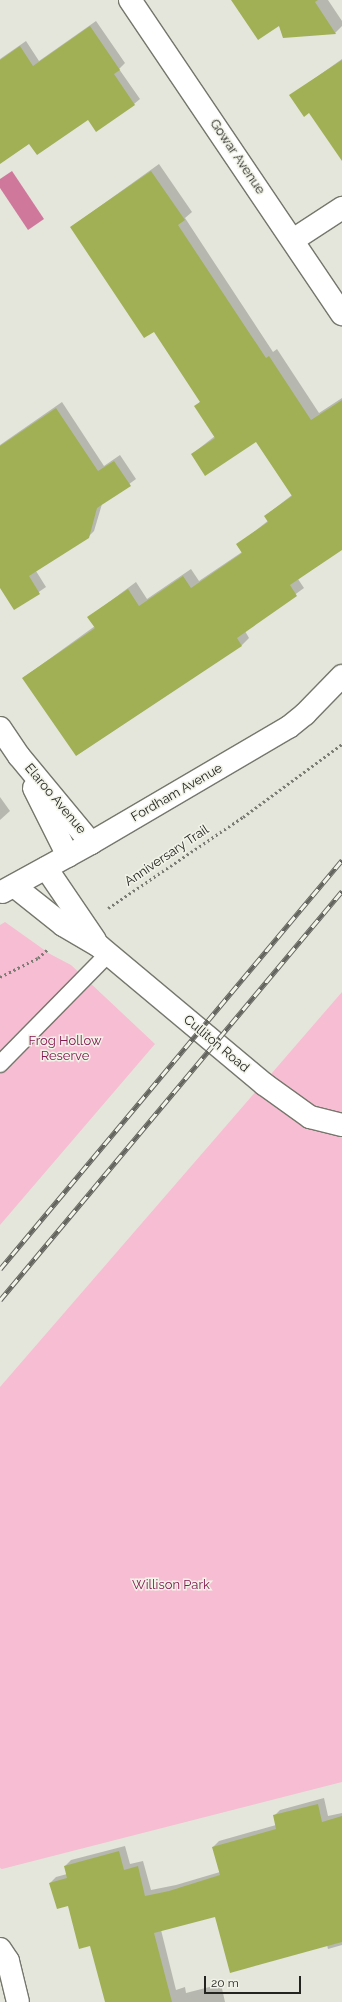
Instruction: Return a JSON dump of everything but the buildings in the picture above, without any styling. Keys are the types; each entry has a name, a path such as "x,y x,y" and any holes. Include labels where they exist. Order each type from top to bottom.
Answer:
{"street":[{"name":"Gowar Avenue","path":"130,0 342,314"},
{"path":"293,240 342,208"},
{"name":"Fordham Avenue","path":"7,889 91,843 289,727 342,676"},
{"name":"Elaroo Avenue","path":"0,728 19,756 91,843"},
{"name":"Elaroo Avenue","path":"19,756 68,856"},
{"name":"Culliton Road","path":"46,868 79,929"},
{"name":"Culliton Road","path":"7,889 79,929 264,1084 310,1117 342,1125"},
{"path":"0,1949 8,1961 18,2002"}],"lane":[{"path":"0,1064 103,950"}],"path":[{"name":"Anniversary Trail","path":"0,977 38,958 243,816 342,744"}],"green space":[{"name":"Frog Hollow Reserve","path":"5,922 50,954 71,965 155,1044 0,1225 0,925"},
{"name":"Willison Park","path":"342,992 342,1782 2,1869 0,1868 0,1387"}],"shaded area":[{"path":"12,171 44,219 28,230 0,188 0,179"}],"railway":[{"path":"0,1269 342,860"},
{"path":"0,1300 342,891"}]}
